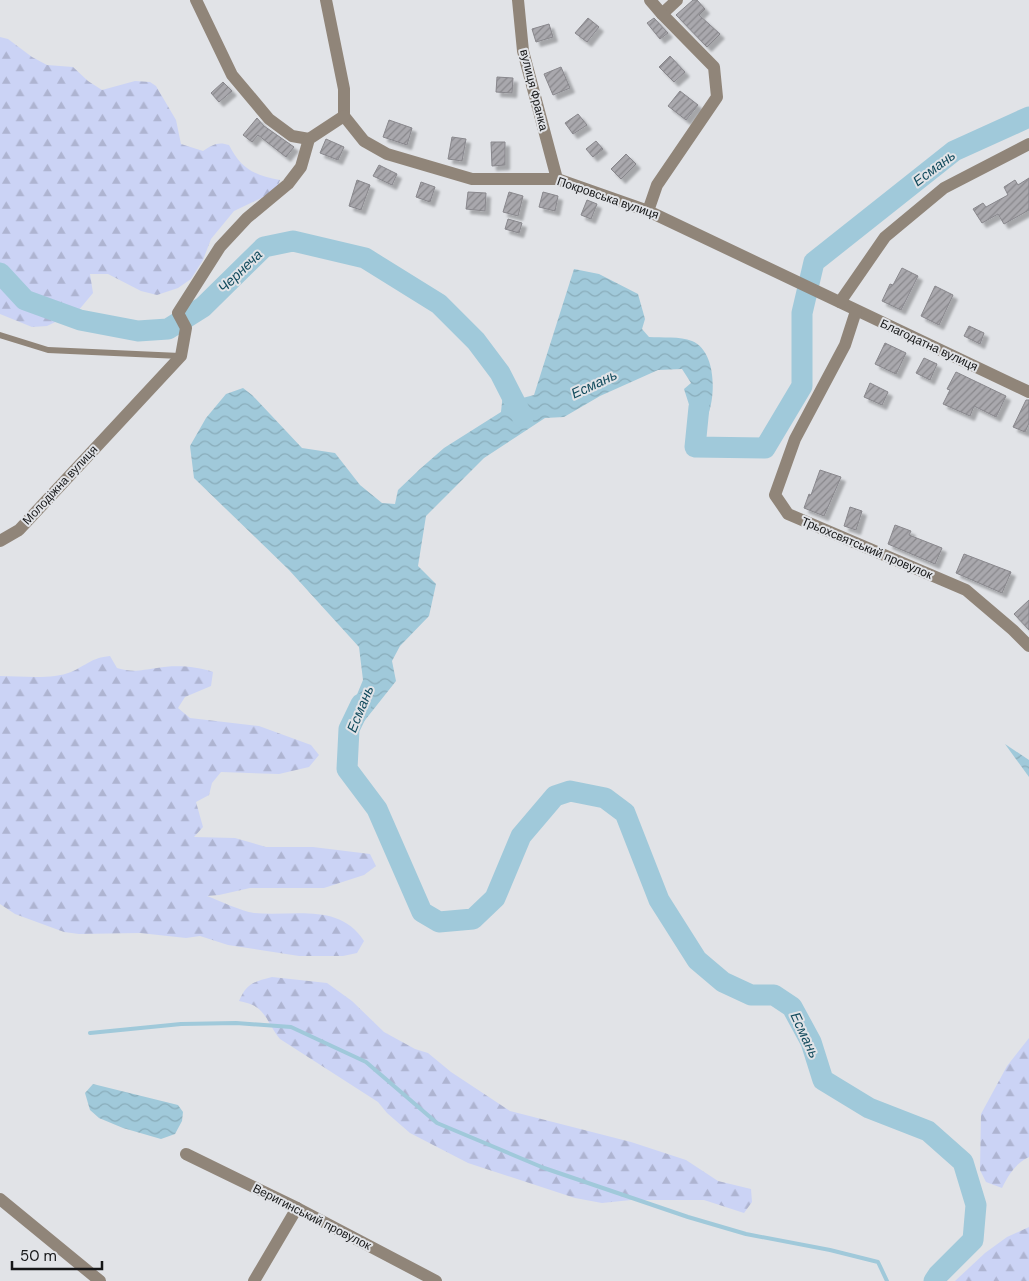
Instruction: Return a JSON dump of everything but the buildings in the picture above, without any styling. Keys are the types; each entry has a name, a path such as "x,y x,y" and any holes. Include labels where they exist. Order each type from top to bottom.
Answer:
{"street":[{"path":"196,0 232,75 269,119 292,136 309,139"},
{"path":"181,356 186,328 178,313 220,247 247,218 288,184 301,167 309,139 344,116 344,89 326,0"},
{"name":"вулиця Франка","path":"518,0 523,51 557,179"},
{"path":"648,211 656,184 717,97 714,67 650,0"},
{"path":"662,14 677,0"},
{"name":"Покровська вулиця","path":"344,116 364,141 387,154 432,169 472,179 557,179 648,211 835,299"},
{"path":"835,299 885,238 936,194 1029,144"},
{"name":"Благодатна вулиця","path":"835,299 1029,392"},
{"name":"Трьохсвятський провулок","path":"856,310 845,345 795,439 775,495 788,514 966,590 1029,646"},
{"name":"Молодіжна вулиця","path":"0,541 19,530 181,356"},
{"name":"Веригинський провулок","path":"186,1154 297,1208 436,1281"},
{"path":"0,1199 100,1281"},
{"path":"254,1281 297,1208"}],"lane":[{"path":"0,335 48,350 181,356"}],"green space":[{"path":"0,37 8,39 32,57 47,65 73,67 88,81 102,90 135,81 150,82 156,86 176,120 181,144 203,151 215,144 229,145 238,160 249,170 280,180 276,191 234,211 211,239 203,260 191,279 178,288 157,295 141,291 108,274 90,274 93,293 78,311 47,326 32,327 0,314"},
{"path":"110,656 117,668 128,670 137,671 178,666 199,668 213,672 211,686 185,697 178,708 190,718 259,726 311,745 319,755 309,767 279,774 221,772 212,783 209,795 196,802 203,827 194,837 235,838 266,847 313,847 370,854 376,866 364,875 324,888 250,888 207,896 254,913 314,914 342,921 354,929 364,941 357,953 343,956 299,956 228,945 200,936 186,938 140,933 79,934 64,932 15,914 0,904 0,676 55,676 71,672 94,660"},
{"path":"272,977 327,983 352,1001 384,1032 415,1049 428,1053 451,1072 510,1111 631,1142 686,1160 718,1181 751,1189 752,1202 744,1213 704,1200 631,1200 602,1203 575,1198 468,1163 410,1133 387,1113 378,1102 280,1039 264,1014 255,1006 239,1001 251,984"},
{"path":"1029,1038 1029,1157 1013,1170 1002,1188 986,1182 980,1170 981,1114 1007,1066"},
{"path":"1029,1227 1029,1281 955,1281 985,1253 1007,1237"}],"water":[{"path":"574,269 599,274 638,294 645,319 642,329 649,337 682,338 700,346 710,363 712,374 711,406 707,418 696,435 693,417 684,389 691,383 682,369 658,370 600,396 564,417 545,418 484,458 426,516 418,566 436,584 429,616 400,646 392,661 396,681 358,729 349,729 351,709 363,680 359,647 289,570 194,478 190,446 206,418 226,394 243,388 252,395 302,448 335,453 360,485 382,503 395,504 398,490 444,448 501,412 503,393 515,400 534,395"},
{"path":"1005,744 1029,760 1029,777"},
{"path":"93,1084 178,1105 183,1112 182,1121 175,1134 161,1139 123,1128 99,1118 90,1110 85,1093"}],"waterway":[{"name":"Есмань","path":"699,407 695,447 765,448 802,386 802,313 814,262 954,151 1029,117"},
{"name":"Чернеча","path":"0,273 25,300 80,320 138,331 168,329 203,307 264,247 293,241 365,258 439,304 476,341 500,373 523,418"},
{"name":"Есмань","path":"361,704 349,729 347,769 377,809 422,912 439,922 473,919 495,898 521,836 555,796 570,791 605,798 625,813 659,900 697,960 723,982 751,995 774,995 792,1007 811,1042 823,1080 869,1108 928,1131 963,1162 976,1205 973,1240 934,1281"},
{"path":"90,1033 181,1024 236,1023 291,1027 366,1062 437,1123 544,1168 688,1217 746,1234 830,1250 878,1262 887,1281"}]}
